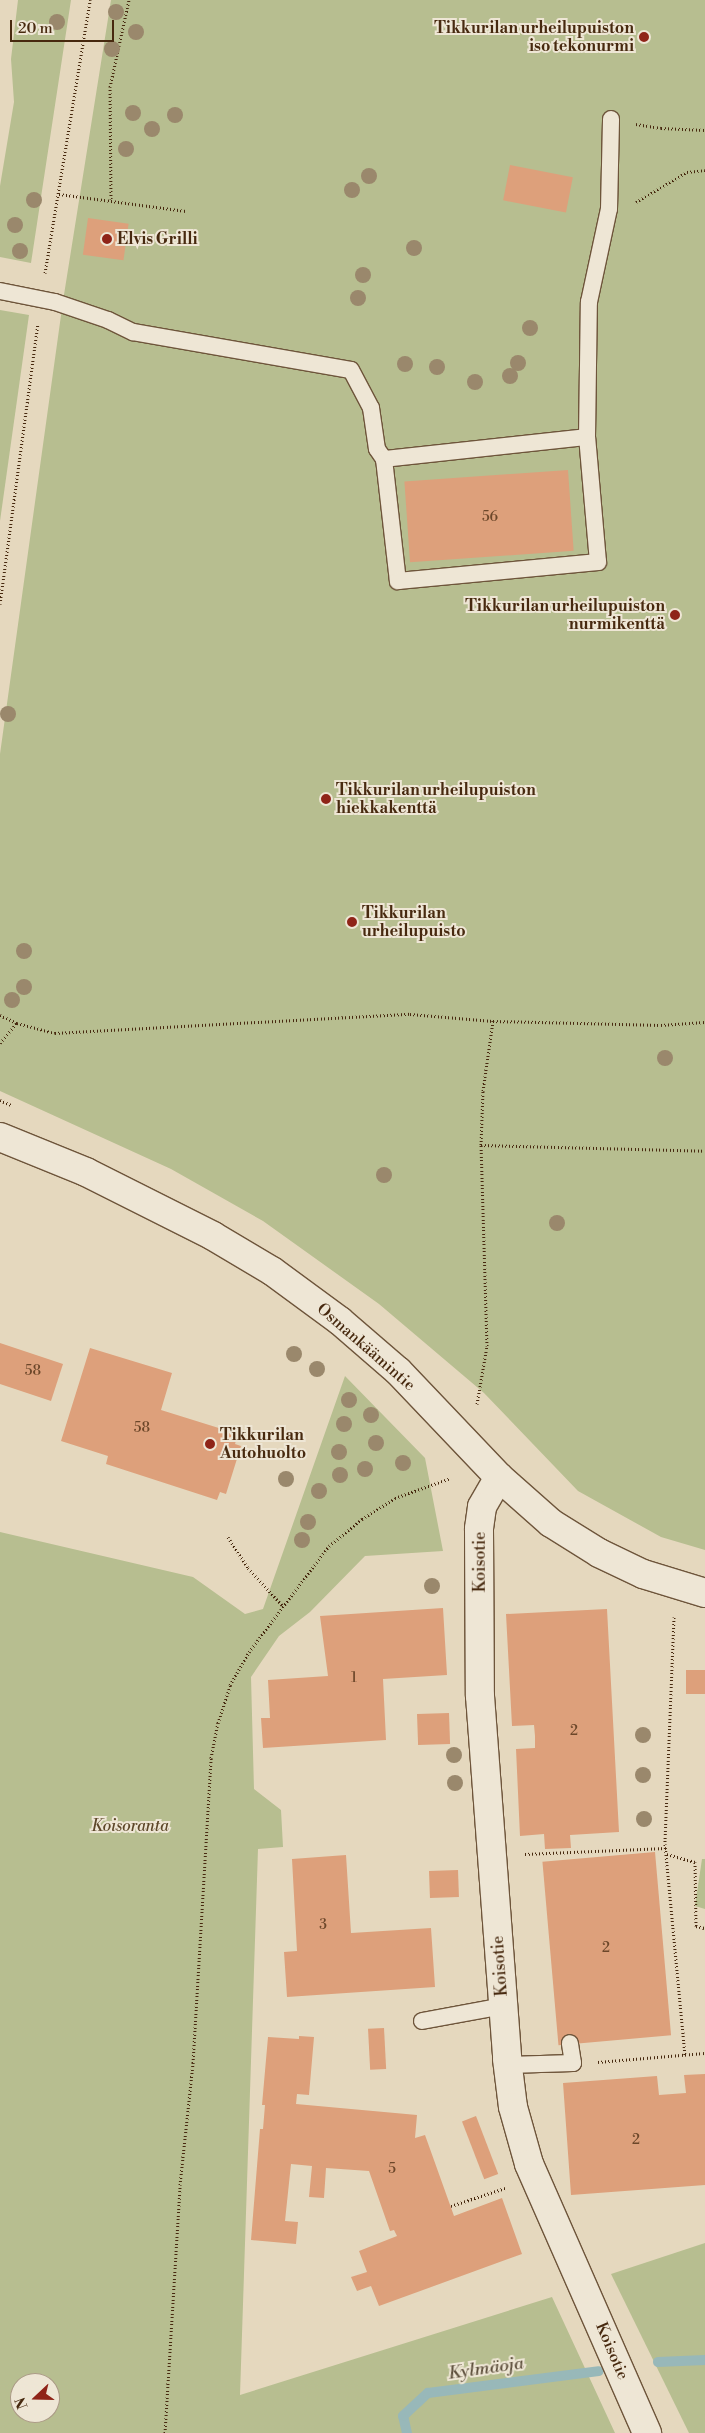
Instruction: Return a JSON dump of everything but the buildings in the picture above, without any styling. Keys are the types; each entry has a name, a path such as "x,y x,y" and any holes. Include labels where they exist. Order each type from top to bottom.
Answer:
{"street":[{"name":"Osmankäämintie","path":"0,1137 86,1172 213,1236 272,1271 340,1321 398,1371 499,1477 551,1523 599,1553 643,1574 705,1593"},
{"name":"Koisotie","path":"499,1477 482,1507 479,1529 480,1696 503,2006 513,2108 529,2164 647,2433"}],"lane":[{"path":"0,291 55,302 108,320 133,332 351,370 371,408 377,449 384,459 398,581 598,562 587,437 589,302 607,219 611,119"},
{"path":"384,459 587,437"},
{"path":"422,2020 503,2006"},
{"path":"508,2065 573,2063 570,2043"}],"path":[{"path":"111,199 110,87 129,0"},
{"path":"611,119 661,128 705,130"},
{"path":"607,219 687,172 705,170"},
{"path":"59,194 111,199 186,211"},
{"path":"0,1015 17,1023 55,1034 410,1014 492,1021 661,1025 705,1022"},
{"path":"484,1412 477,1404 487,1346 481,1145 482,1091 492,1021"},
{"path":"0,1043 17,1023"},
{"path":"481,1145 705,1151"},
{"path":"165,2433 180,2185 193,2063 211,1758 218,1723 230,1685 249,1652 329,1546 362,1519 395,1498 451,1478"},
{"path":"228,1536 248,1568 283,1606"},
{"path":"674,1611 666,1848 685,2056"},
{"path":"492,1856 666,1848"},
{"path":"667,1854 695,1862 696,1926 705,1928"},
{"path":"573,2063 705,2053"},
{"path":"451,2206 504,2188"}],"green space":[{"path":"18,0 71,0 31,263 0,257 0,186 14,102 11,59"},
{"name":"Tikkurilan urheilupuisto","path":"111,0 705,0 705,1550 661,1537 578,1491 484,1393 379,1304 263,1221 171,1169 0,1091 0,754 63,301"},
{"path":"0,310 29,315 0,521"},
{"name":"Koisoranta","path":"345,1376 425,1458 443,1551 365,1556 310,1612 279,1636 251,1677 254,1789 281,1810 283,1847 258,1849 240,2395 552,2297 615,2433 0,2433 0,1532 193,1577 245,1614 263,1609"},
{"path":"702,1859 705,1859 705,1909 695,1906"},
{"path":"705,2243 705,2433 689,2433 611,2274"}],"waterway":[{"name":"Kylmäoja","path":"658,2362 705,2360"},
{"name":"Kylmäoja","path":"407,2433 403,2416 428,2393 599,2371"}],"place":[{"name":"Tikkurilan urheilupuiston iso tekonurmi","path":"644,37"},
{"name":"Elvis Grilli","path":"107,239"},
{"name":"Tikkurilan urheilupuiston nurmikenttä","path":"675,615"},
{"name":"Tikkurilan urheilupuiston hiekkakenttä","path":"326,799"},
{"name":"Tikkurilan urheilupuisto","path":"352,922"},
{"name":"Tikkurilan Autohuolto","path":"210,1444"}]}
